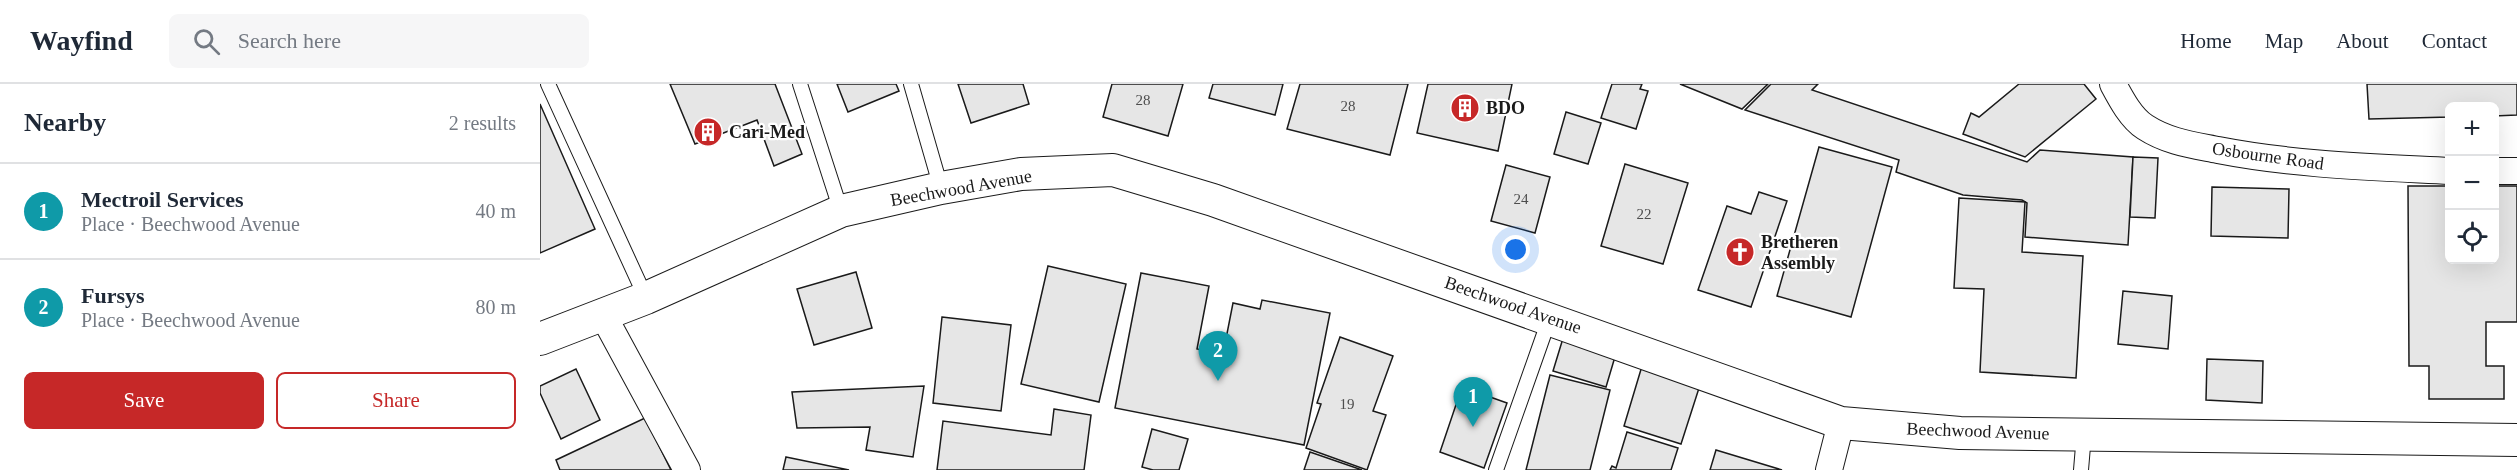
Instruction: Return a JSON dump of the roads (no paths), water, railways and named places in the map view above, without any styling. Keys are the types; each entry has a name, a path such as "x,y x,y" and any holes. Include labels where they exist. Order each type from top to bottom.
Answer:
{"street":[{"name":"Osbourne Road","path":"2113,84 2123,103 2143,126 2167,139 2252,156 2312,164 2445,171"},
{"name":"Beechwood Avenue","path":"540,339 646,298 841,211 941,188 1021,174 1113,170 1213,200 1550,317 1841,423 1960,433 2517,440"},
{"path":"2499,171 2517,171"},
{"path":"603,315 687,470"},
{"path":"1829,470 1841,423"}],"lane":[{"path":"548,84 646,298"},
{"path":"800,84 841,211"},
{"path":"911,84 941,188"},
{"path":"1496,470 1550,317"},
{"path":"2081,470 2084,435"}],"place":[{"name":"BDO","path":"1465,108"},
{"name":"Cari-Med","path":"708,132"},
{"name":"Bretheren Assembly","path":"1740,252"},
{"name":"Fursys","path":"1218,381"},
{"name":"Mectroil Services","path":"1473,427"}]}
